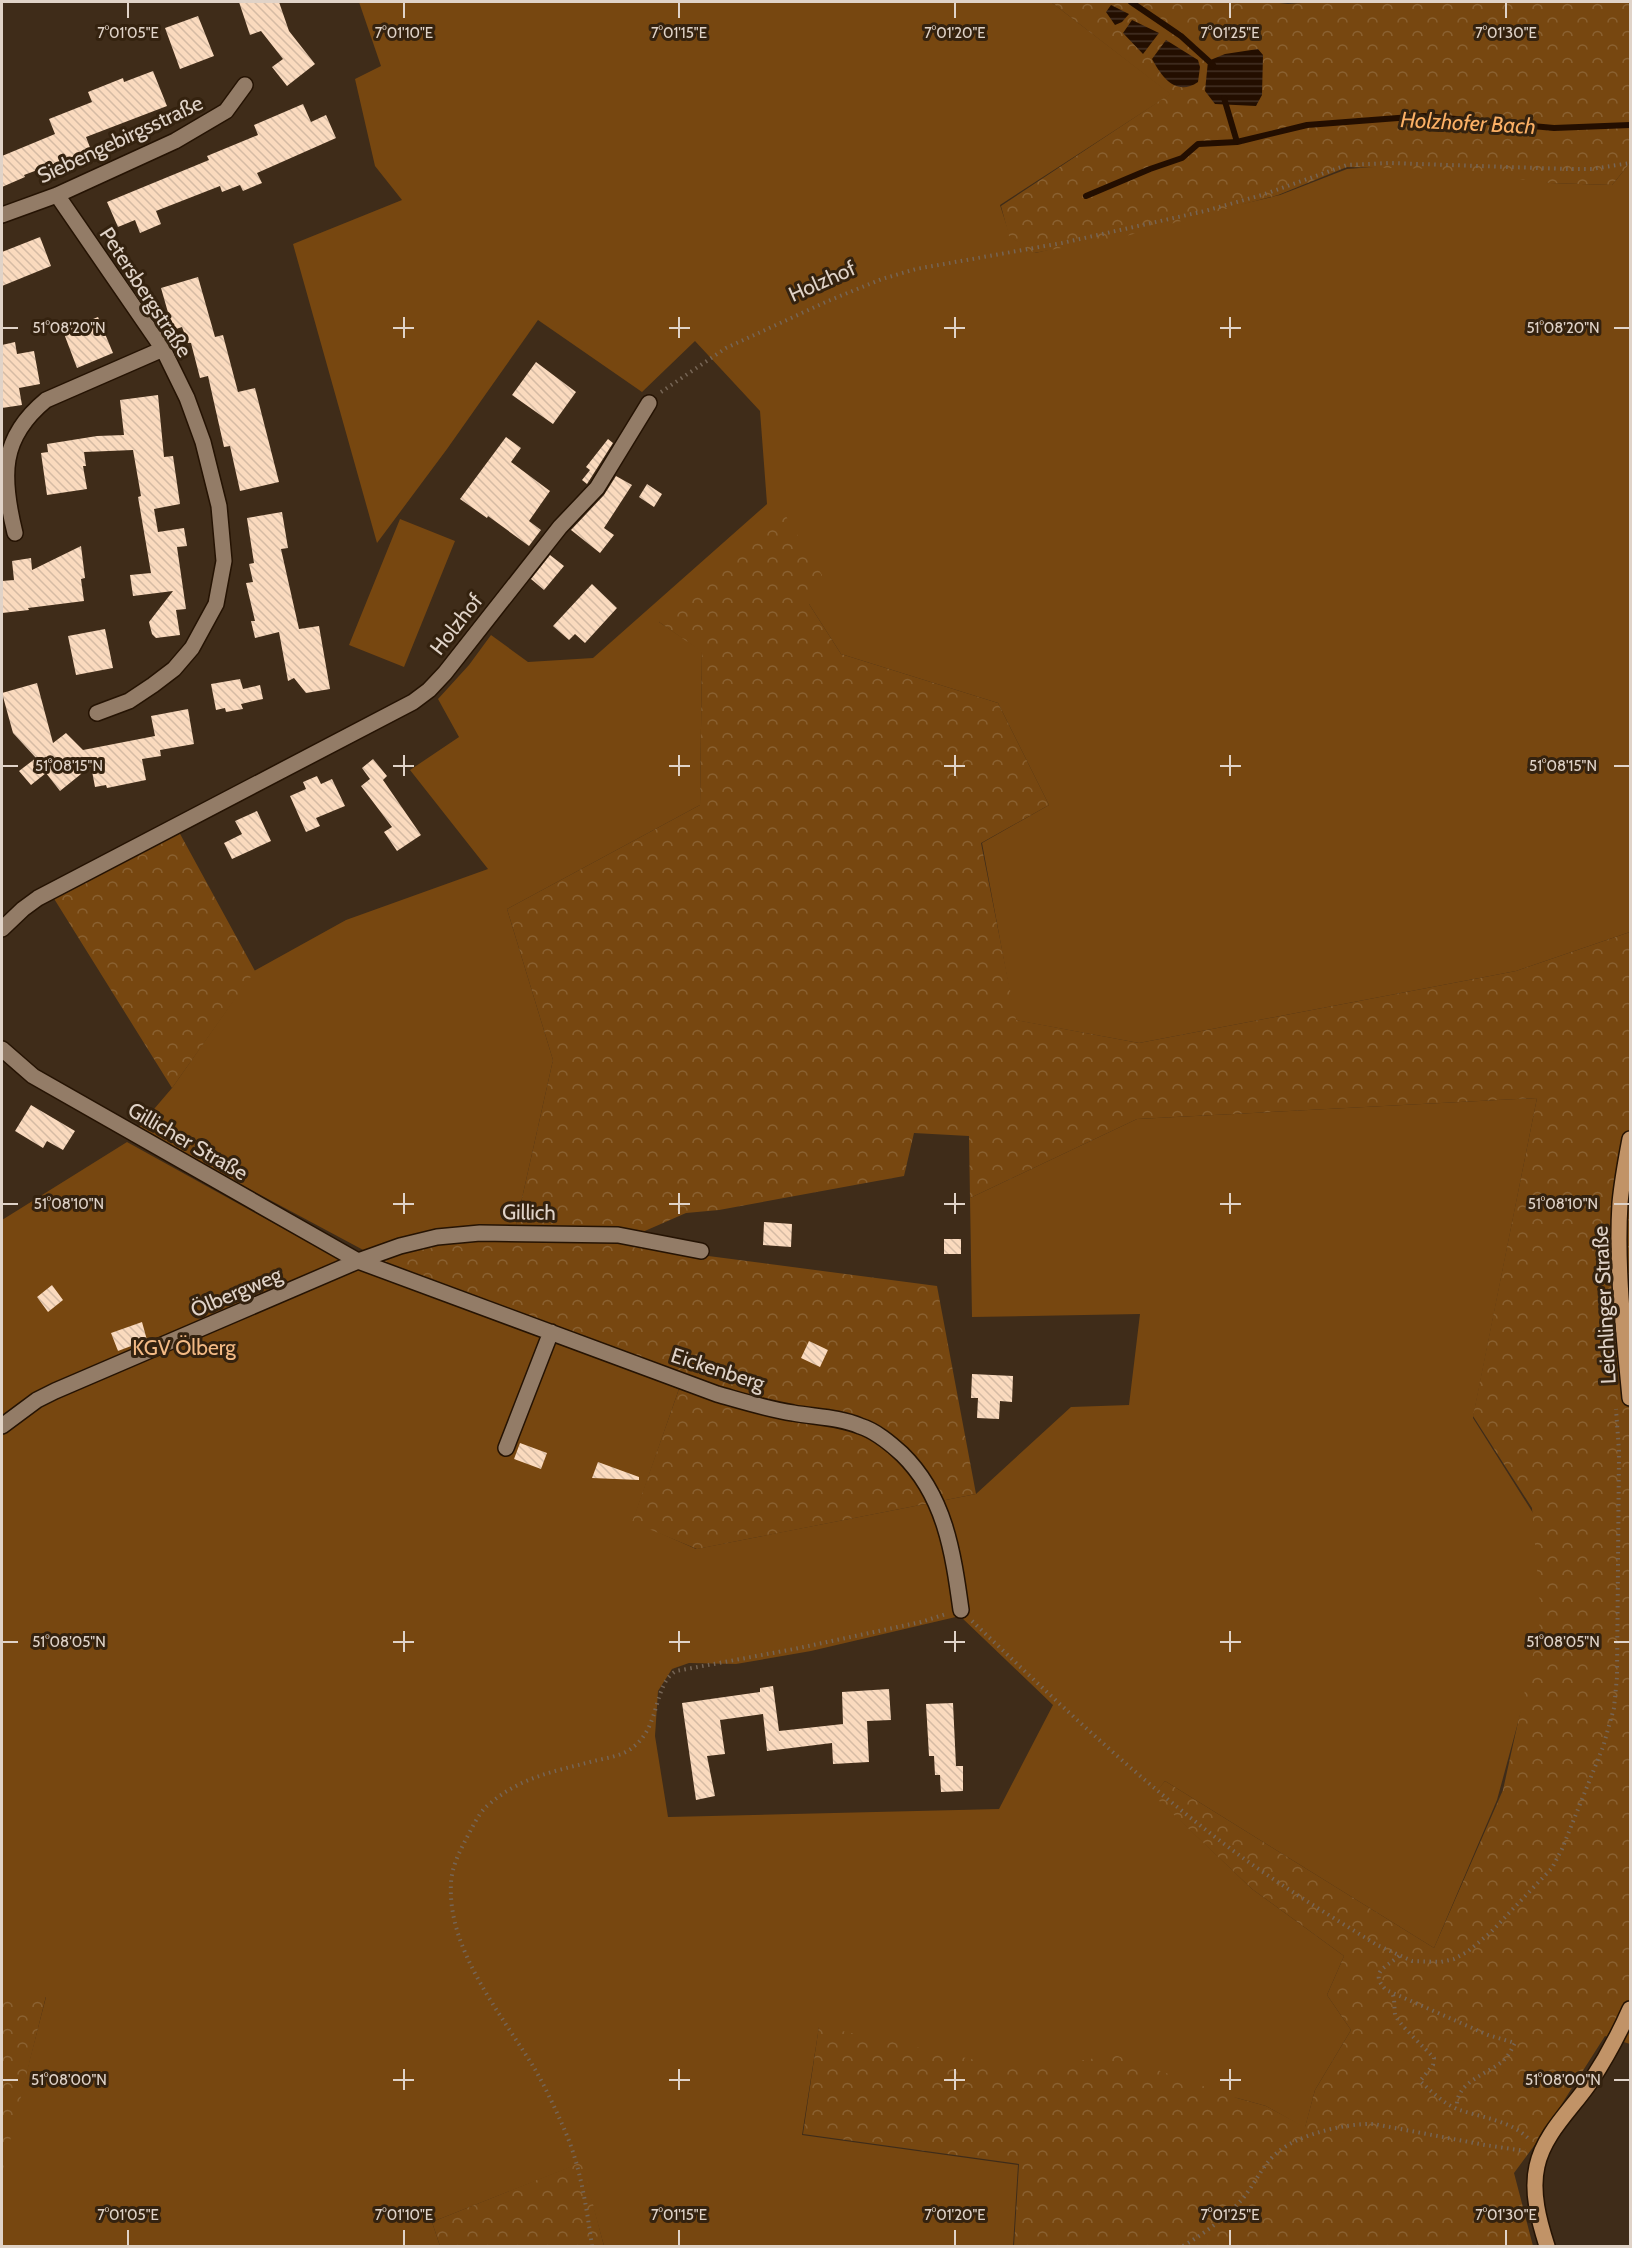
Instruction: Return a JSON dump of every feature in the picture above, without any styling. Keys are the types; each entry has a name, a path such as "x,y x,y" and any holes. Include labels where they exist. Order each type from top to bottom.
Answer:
{"main road":[{"name":"Leichlinger Straße","path":"1630,1139 1620,1201 1619,1231 1630,1398"},
{"path":"1547,2247 1534,2185 1540,2153 1591,2081 1630,2009"}],"street":[{"name":"Siebengebirgsstraße","path":"2,215 57,195 175,141 226,111 244,85"},
{"name":"Petersbergstraße","path":"57,195 163,349 187,398 203,442 219,506 224,561 216,604 192,648 174,669 129,701 97,713"},
{"path":"15,533 3,476 6,451 19,423 46,400 163,349"},
{"name":"Holzhof","path":"2,929 38,898 393,713 429,690 462,653 560,527 597,488 649,403"},
{"name":"Gillicher Straße","path":"2,1049 33,1076 358,1261"},
{"name":"Gillich","path":"358,1261 400,1246 437,1237 480,1233 618,1235 701,1251"},
{"name":"Eickenberg","path":"358,1261 717,1394 755,1405 843,1420 862,1426 878,1435 909,1461 923,1478 941,1510 955,1563 961,1610"},
{"name":"Ölbergweg","path":"2,1426 37,1400 56,1391 221,1322 358,1261"},
{"path":"506,1448 551,1332"}],"path":[{"name":"Holzhof","path":"649,403 726,348 882,279 945,262 1062,243 1204,211 1262,195 1347,165 1389,163 1592,169 1630,163"},
{"path":"592,2247 580,2172 562,2124 537,2072 470,1962 452,1910 451,1883 454,1862 484,1808 521,1782 632,1749 647,1732 662,1688 676,1671 911,1624 961,1610 1076,1722 1244,1859 1351,1929 1399,1956 1426,1963 1454,1959 1467,1952 1508,1916 1552,1868 1563,1849 1603,1747 1614,1708 1617,1677 1619,1451 1615,1402"},
{"path":"1399,1956 1379,1971 1378,1976 1380,1984 1393,1995 1499,2039 1515,2043 1507,2057 1473,2079 1460,2091 1456,2099 1457,2108"},
{"path":"1393,1995 1396,2002 1395,2015 1401,2026 1413,2035 1434,2058 1432,2065 1420,2081 1445,2103 1521,2131 1540,2153"},
{"path":"1183,2247 1200,2236 1238,2203 1270,2159 1280,2150 1324,2130 1360,2123 1374,2124 1513,2149"}],"green space":[{"path":"359,2 1051,2 1171,94 1000,205 1010,236 1035,253 1280,195 1347,169 1441,162 1551,183 1612,185 1630,163 1630,932 1516,971 1139,1043 1015,1020 982,843 1049,805 998,703 841,654 809,604 659,622 702,651 700,805 507,909 553,1060 516,1225 367,1252 137,1129 172,1088 254,971 346,920 488,869 410,770 459,737 438,699 469,665 491,635 528,662 593,658 767,504 760,411 695,341 642,392 538,320 377,543 293,244 402,200 375,166 355,79 381,66"},
{"path":"1051,2 1269,2 1288,4 1316,2 1630,2 1630,163 1612,185 1550,183 1438,169 1347,167 1278,195 1126,236 1034,253 1009,236 1001,206 1170,94"},
{"path":"784,513 822,575 809,604 841,654 998,703 1049,805 981,843 1016,1020 1139,1043 1516,971 1630,932 1630,2044 1605,2036 1542,2135 1514,2173 1533,2246 1014,2246 1019,2164 803,2134 819,2026 1022,2070 1115,2055 1266,2106 1305,2127 1315,2090 1351,2030 1327,1995 1344,1956 1252,1889 1153,1795 1165,1781 1434,1948 1503,1790 1541,1618 1532,1508 1473,1416 1537,1098 1137,1119 970,1198 969,1136 914,1133 904,1176 719,1210 686,1213 631,1237 693,1254 937,1286 976,1494 697,1549 632,1522 684,1375 381,1261 406,1250 476,1228 516,1225 553,1060 507,909 700,805 702,652 659,622"},
{"path":"400,519 455,541 404,667 349,645"},
{"path":"179,832 255,971 172,1088 53,897"},
{"name":"KGV Ölberg","path":"1537,1098 1473,1418 1533,1513 1545,1623 1497,1800 1434,1948 1165,1781 1154,1795 1252,1889 1344,1956 1327,1995 1351,2030 1315,2090 1305,2128 1266,2106 1237,2098 1022,2071 819,2027 802,2135 1018,2165 1013,2246 604,2246 581,2163 432,2222 440,2246 2,2246 2,2167 46,1997 2,2000 2,1220 127,1142 349,1265 680,1386 633,1521 696,1549 976,1494 1071,1407 1129,1405 1140,1314 972,1317 970,1198 1137,1119","holes":["960,1616 1053,1705 999,1809 668,1817 655,1736 658,1691 672,1669 689,1663 736,1664 811,1651"]},
{"path":"46,1996 2,2173 2,1999"},
{"path":"582,2162 604,2246 440,2246 432,2222"}],"shaded area":[{"path":"1111,5 1129,14 1122,22 1115,25 1106,12"},
{"path":"1132,20 1159,33 1143,54 1123,33"},
{"path":"1166,40 1198,60 1200,67 1198,82 1190,86 1176,86 1160,72 1152,59"},
{"path":"1258,49 1263,55 1262,95 1256,106 1215,104 1205,91 1208,61 1225,54"}],"building":[{"path":"239,2 279,2 289,31 315,64 287,86 272,67 283,59 261,31 250,35"},
{"path":"198,16 214,56 180,69 165,28"},
{"path":"153,71 167,106 86,137 91,150 24,175 25,177 2,187 2,156 55,134 49,119 92,102 88,92 123,78 124,82"},
{"path":"303,104 311,122 326,115 336,138 257,173 262,183 243,191 240,185 222,192 220,186 156,211 161,224 140,233 135,220 118,227 107,202 209,160 207,156 258,135 254,125"},
{"path":"40,237 51,266 2,286 2,252"},
{"path":"198,277 215,337 223,335 238,392 255,388 279,482 240,491 230,446 224,447 208,376 200,378 191,343 188,343 182,327 173,330 161,288"},
{"path":"98,317 113,353 77,368 63,331"},
{"path":"15,342 17,354 34,351 40,384 19,388 22,405 2,408 2,345"},
{"path":"536,362 576,392 553,424 512,395"},
{"path":"158,395 164,457 173,456 180,504 154,509 158,532 184,528 187,546 177,547 186,609 176,610 180,635 156,638 152,634 149,622 173,591 133,596 130,575 151,573 138,497 141,496 133,450 84,452 86,466 83,466 87,489 47,495 41,453 48,452 47,444 97,436 124,435 120,400"},
{"path":"506,437 521,448 511,462 550,491 529,521 541,530 529,546 460,499"},
{"path":"608,439 613,443 587,484 582,480 590,470 586,467"},
{"path":"616,476 632,485 604,528 614,535 600,553 571,530 604,495"},
{"path":"647,484 662,494 654,507 639,497"},
{"path":"282,512 288,548 281,549 299,629 319,626 330,689 306,693 294,678 288,681 279,632 255,638 251,621 255,621 246,583 253,582 249,564 254,563 247,518"},
{"path":"81,546 85,578 81,579 84,601 2,613 2,581 14,580 12,561 31,558 32,570"},
{"path":"550,555 564,566 544,590 531,579"},
{"path":"592,584 617,608 585,643 575,634 569,640 553,626"},
{"path":"105,629 113,668 76,675 68,636"},
{"path":"240,679 243,689 260,685 263,699 241,704 243,709 226,712 225,708 216,710 211,684"},
{"path":"37,683 53,743 66,733 83,750 155,736 151,716 188,709 194,744 160,750 161,756 142,759 146,780 107,788 106,785 95,787 91,766 60,791 46,773 31,785 19,771 36,758 13,733 2,693"},
{"path":"373,759 387,776 383,780 421,835 397,851 384,832 392,827 361,786 370,779 362,768"},
{"path":"317,776 321,784 332,779 345,806 316,818 320,826 306,832 290,796 306,789 303,782"},
{"path":"257,811 271,841 232,859 224,843 242,834 235,821"},
{"path":"31,1105 75,1131 63,1150 47,1141 43,1148 15,1131"},
{"path":"764,1222 792,1224 791,1247 763,1245"},
{"path":"944,1239 961,1239 961,1254 944,1254"},
{"path":"52,1285 63,1300 48,1312 37,1297"},
{"path":"142,1322 147,1340 118,1351 111,1333"},
{"path":"809,1341 828,1350 820,1367 801,1358"},
{"path":"972,1374 1013,1376 1012,1402 1000,1401 999,1419 977,1418 978,1398 971,1398"},
{"path":"520,1443 547,1453 541,1469 514,1459"},
{"path":"598,1462 639,1477 639,1480 592,1478"},
{"path":"773,1686 779,1731 843,1724 842,1692 889,1689 891,1720 867,1721 869,1762 833,1764 832,1743 767,1751 763,1714 720,1720 725,1754 707,1756 715,1796 696,1800 682,1703 760,1692 760,1688"},
{"path":"953,1703 956,1766 963,1766 963,1791 941,1792 940,1775 935,1775 934,1756 929,1756 926,1704"}],"waterway":[{"name":"Holzhofer Bach","path":"1131,2 1181,36 1213,65"},
{"name":"Holzhofer Bach","path":"1224,98 1237,142 1307,125 1424,116 1554,128 1630,125"},
{"name":"Holzhofer Bach","path":"1086,196 1182,158 1198,144 1237,142"}]}
